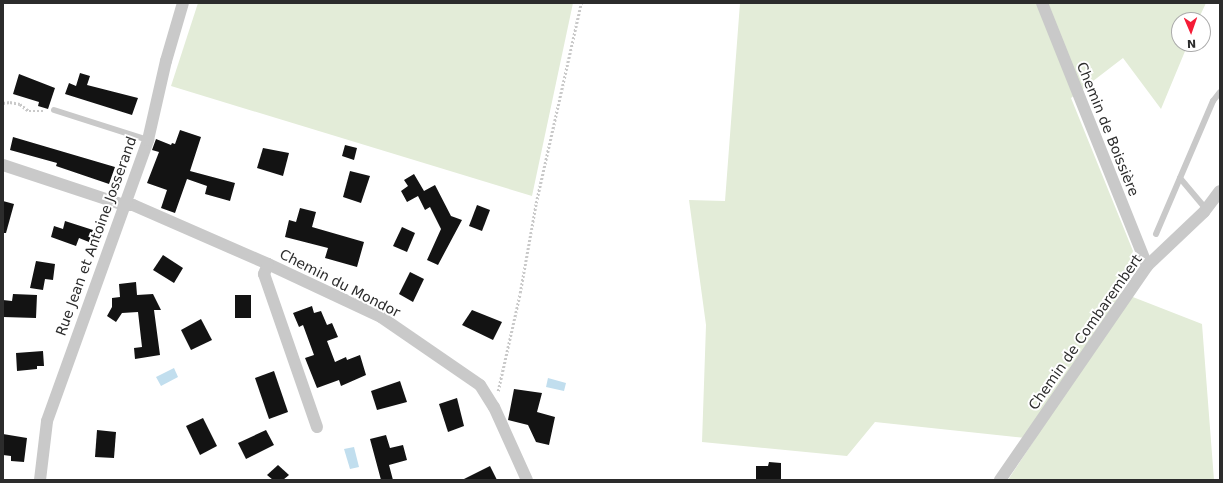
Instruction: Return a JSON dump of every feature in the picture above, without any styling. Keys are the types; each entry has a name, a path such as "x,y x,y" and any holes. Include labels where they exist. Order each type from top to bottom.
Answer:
{"street":[{"name":"Rue Jean et Antoine Josserand","path":"40,480 48,421 148,140 166,61 184,3"},
{"name":"Chemin de Boissière","path":"1042,3 1147,266"},
{"name":"Chemin du Mondor","path":"3,165 124,205 133,205 268,264 380,317 480,385 494,407 527,480"},
{"name":"Chemin de Combarembert","path":"1000,480 1147,266 1206,209 1220,192"},
{"path":"268,264 264,274 317,427"}],"lane":[{"path":"1156,234 1213,101 1220,92"},
{"path":"54,110 148,140"},
{"path":"1180,178 1206,209"}],"path":[{"path":"494,407 520,292 536,203 581,3"},
{"path":"3,103 20,104 37,113 54,110"}],"green space":[{"path":"198,3 573,3 532,196 171,86"},
{"path":"740,3 1206,3 1202,12 1171,12 1171,52 1185,52 1161,109 1123,58 1071,98 1133,251 1120,292 1202,324 1214,480 1008,480 1035,439 875,422 847,456 702,442 706,325 689,200 725,201"}],"water":[{"path":"174,368 178,377 161,386 156,377"},
{"path":"548,378 566,383 564,391 546,387"},
{"path":"354,447 359,467 350,469 344,449"}],"building":[{"path":"80,73 90,76 87,85 138,98 132,115 65,94 69,83 76,86"},
{"path":"19,74 55,88 48,109 38,106 39,102 13,94"},
{"path":"180,130 201,137 190,171 235,183 230,201 205,194 207,186 187,179 175,213 161,208 167,190 147,183 159,152 152,150 156,139 171,145 172,143 175,144"},
{"path":"13,137 115,167 109,184 56,166 57,163 10,150"},
{"path":"345,145 357,148 354,160 342,156"},
{"path":"263,148 289,153 283,176 257,168"},
{"path":"350,171 370,176 361,203 343,197"},
{"path":"414,174 424,191 435,185 451,216 462,220 438,265 427,260 441,229 430,207 425,210 418,196 407,202 401,191 408,186 404,180"},
{"path":"3,201 14,204 6,233 3,233"},
{"path":"477,205 490,210 482,231 469,226"},
{"path":"300,208 316,212 312,227 364,242 357,267 325,258 328,248 285,237 289,220 296,222"},
{"path":"65,221 93,230 89,242 79,238 76,246 51,237 54,226 63,229"},
{"path":"402,227 415,233 407,252 393,246"},
{"path":"163,255 183,268 174,283 153,270"},
{"path":"36,261 55,264 53,280 45,279 43,290 30,288"},
{"path":"410,272 424,279 413,302 399,294"},
{"path":"136,282 137,295 153,294 161,310 154,310 160,355 135,359 134,348 142,347 138,312 122,313 116,322 107,316 112,307 112,298 120,297 119,284"},
{"path":"13,294 37,295 36,318 3,317 3,300 12,301"},
{"path":"235,295 251,295 251,318 235,318"},
{"path":"312,306 314,313 321,311 327,325 332,323 338,337 327,341 335,362 346,357 347,360 360,355 366,375 341,386 339,380 317,388 305,358 314,355 303,325 299,327 293,313"},
{"path":"472,310 502,322 493,340 462,325"},
{"path":"201,319 212,340 191,350 181,330"},
{"path":"43,351 44,366 37,366 37,369 17,371 16,353"},
{"path":"274,371 288,412 269,419 255,378"},
{"path":"400,381 407,402 377,410 371,391"},
{"path":"514,389 542,393 537,412 555,417 549,445 536,442 528,425 508,420"},
{"path":"457,398 464,426 448,432 439,404"},
{"path":"203,418 217,446 200,455 186,426"},
{"path":"97,430 116,432 114,458 95,457"},
{"path":"266,430 274,445 246,459 238,443"},
{"path":"3,434 27,438 24,462 11,461 11,456 3,455"},
{"path":"386,435 390,448 403,445 407,460 389,465 393,480 381,480 370,439"},
{"path":"769,462 781,463 781,480 756,480 756,466 768,466"},
{"path":"278,465 289,475 283,480 273,480 267,475"},
{"path":"490,466 497,480 462,480"}]}
